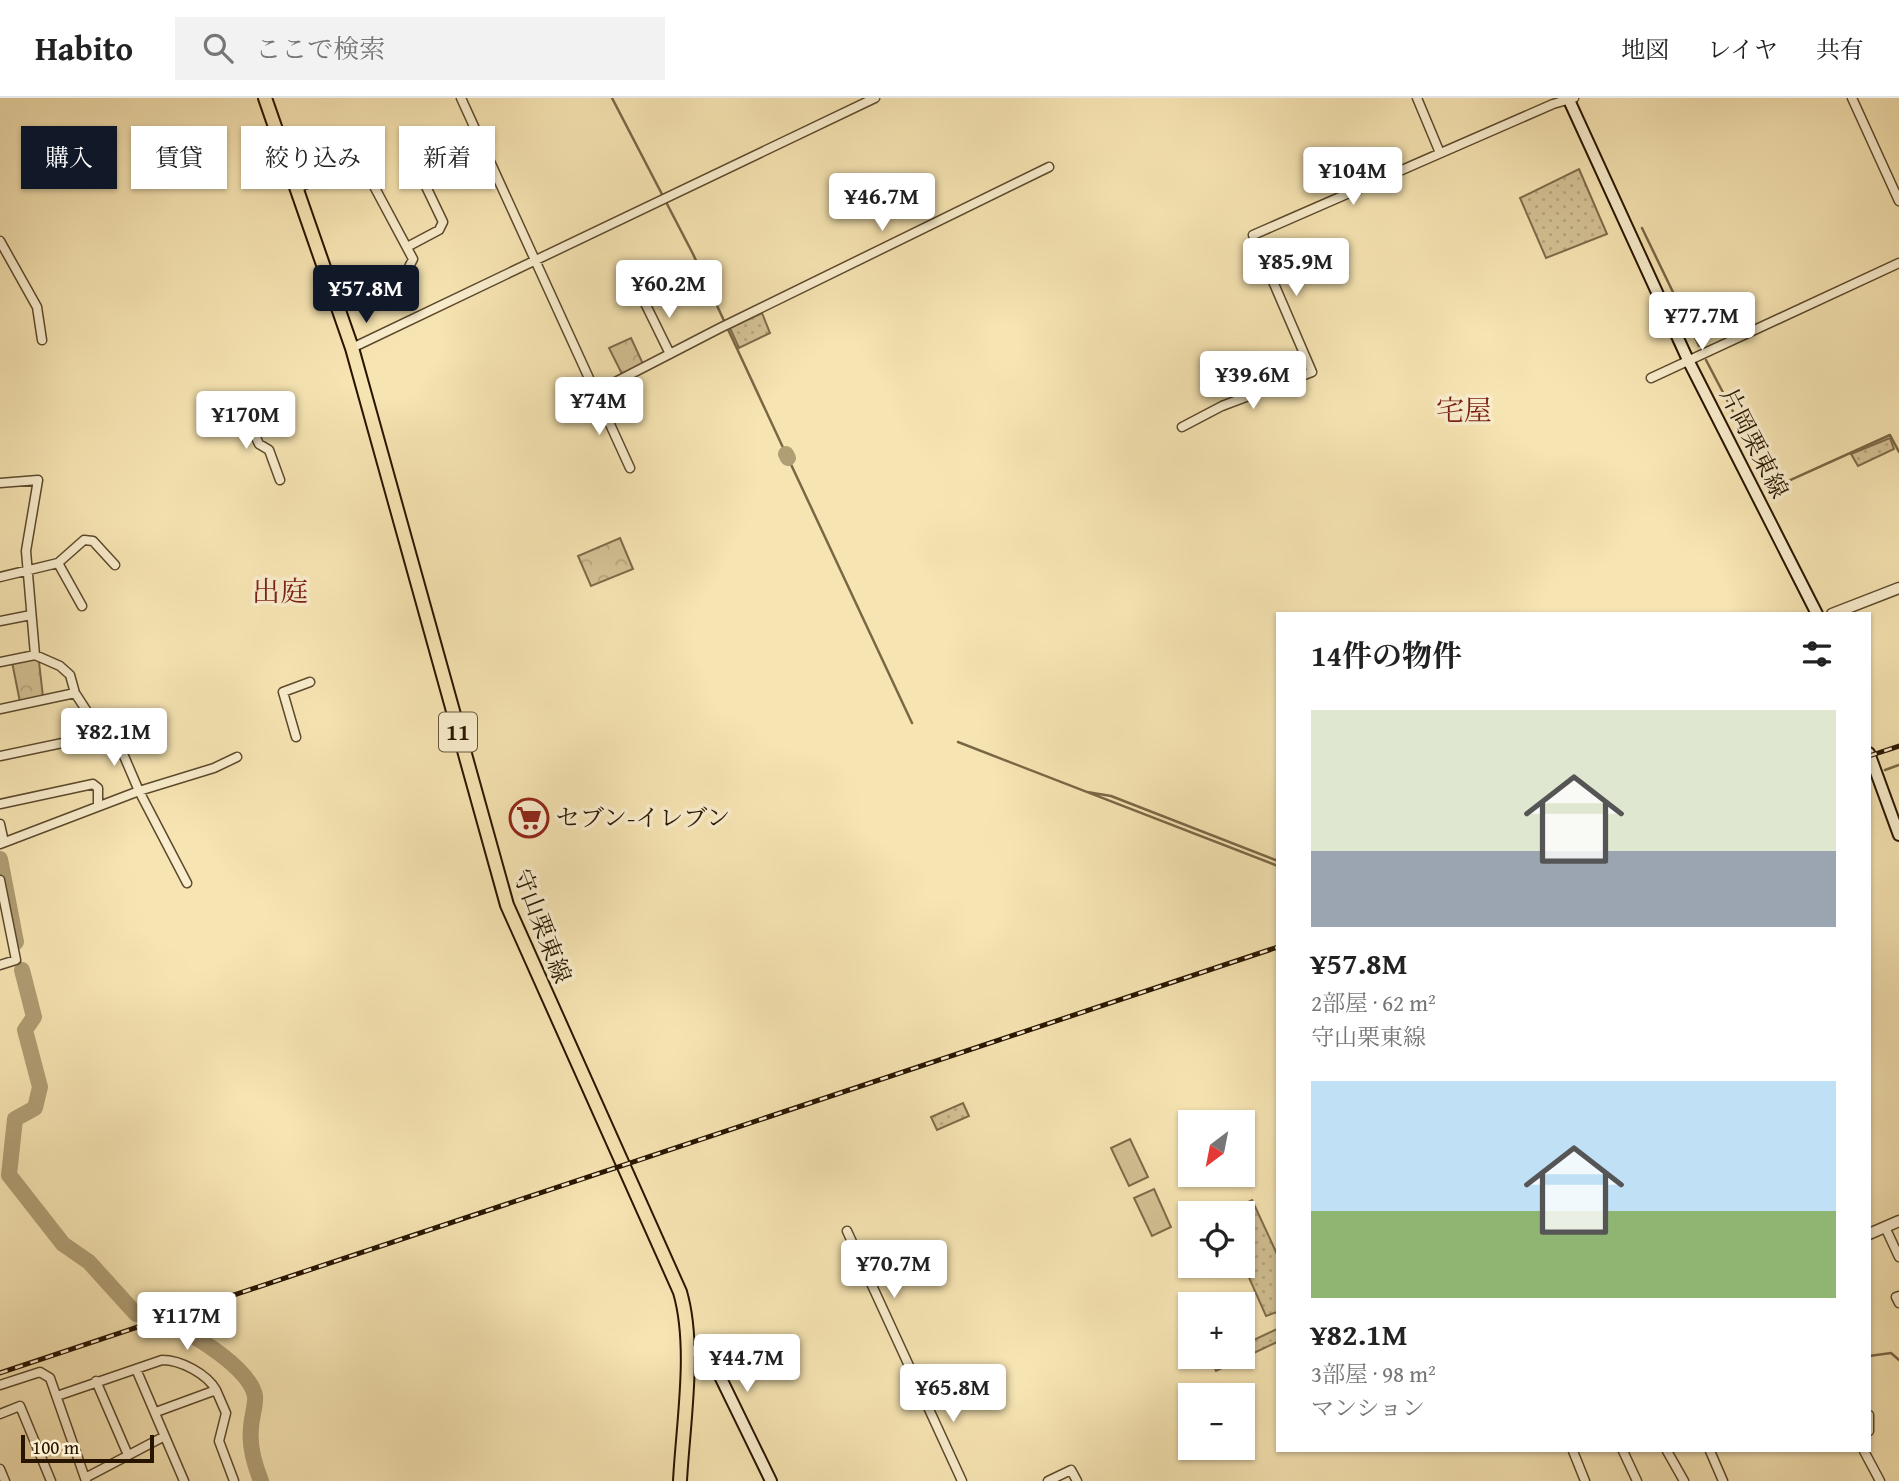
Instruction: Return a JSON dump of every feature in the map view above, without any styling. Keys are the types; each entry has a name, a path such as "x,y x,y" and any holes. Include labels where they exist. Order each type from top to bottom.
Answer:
{"main road":[{"name":"守山栗東線","path":"265,98 275,126"},
{"name":"片岡栗東線","path":"1571,99 1688,360 1816,612"},
{"name":"守山栗東線","path":"297,189 352,348 507,905 680,1292 686,1315 687,1350 680,1481"},
{"path":"1871,758 1899,835"},
{"path":"687,1350 699,1352 714,1364 771,1481"}],"street":[{"path":"461,98 473,126"},
{"path":"352,348 874,98"},
{"path":"1417,98 1440,153"},
{"path":"1852,98 1899,201"},
{"path":"1182,427 1222,407 1312,372 1253,235 1553,104 1571,99"},
{"path":"596,392 726,325 1049,167"},
{"path":"495,175 630,468"},
{"path":"376,189 412,259 408,269 393,277"},
{"path":"407,247 439,230 443,222 427,189"},
{"path":"0,241 37,307 42,341"},
{"path":"1651,378 1899,263"},
{"path":"643,299 670,355"},
{"path":"242,407 258,444 269,450 281,480"},
{"path":"0,483 38,480 26,551 35,655"},
{"path":"0,577 26,573 58,563 83,540 93,541 115,565"},
{"path":"58,563 82,606"},
{"path":"1837,612 1899,588"},
{"path":"0,621 30,615"},
{"path":"0,662 35,655 60,666 70,675 75,693 88,713 110,733 124,753 139,791 187,883"},
{"path":"296,737 283,692 310,682"},
{"path":"0,709 75,693"},
{"path":"0,756 110,733"},
{"path":"0,824 2,843 139,791 214,768 237,757"},
{"path":"0,804 93,785 98,788 98,806"},
{"path":"0,880 16,960 0,965"},
{"path":"1871,1233 1899,1221"},
{"path":"1885,1227 1899,1257"},
{"path":"847,1231 962,1481"},
{"path":"1899,1296 1896,1297 1899,1303"},
{"path":"57,1396 96,1381 170,1360 209,1378 226,1413 219,1441 234,1481"},
{"path":"136,1369 156,1412 180,1480"},
{"path":"0,1385 40,1372 50,1378 86,1479 163,1437"},
{"path":"96,1381 128,1455"},
{"path":"156,1412 216,1390"},
{"path":"0,1414 20,1406 51,1481"},
{"path":"1573,1452 1585,1481"},
{"path":"1623,1452 1637,1481"},
{"path":"1668,1452 1684,1481"},
{"path":"1710,1452 1723,1481"},
{"path":"1865,1452 1880,1481"},
{"path":"0,1469 5,1481"},
{"path":"1048,1481 1071,1470 1077,1481"}],"green space":[{"path":"1579,169 1607,234 1546,258 1520,198"},
{"path":"762,313 770,333 739,348 730,328"},
{"path":"631,338 643,364 622,374 609,348"},
{"path":"1890,438 1894,449 1858,466 1851,454"},
{"path":"620,538 633,569 591,586 578,556"},
{"path":"34,658 39,662 43,697 20,702 12,662"},
{"path":"963,1103 969,1116 937,1130 931,1117"},
{"path":"1130,1139 1148,1177 1129,1186 1111,1148"},
{"path":"1154,1189 1171,1227 1152,1236 1134,1198"},
{"path":"1255,1206 1276,1252 1276,1312 1266,1316 1249,1278 1255,1278"},
{"path":"1276,1329 1276,1342 1255,1352 1255,1339"}],"waterway":[{"path":"612,98 693,254 786,454"},
{"path":"1642,228 1699,346"},
{"path":"1706,360 1773,488 1890,435 1899,452"},
{"path":"786,454 788,458"},
{"path":"788,458 912,723"},
{"path":"958,742 1276,865"},
{"path":"1885,770 1899,765"},
{"path":"1087,792 1111,796 1276,860"},
{"path":"0,859 16,942"},
{"path":"22,970 34,1017 25,1030 40,1087 35,1108 15,1119 9,1175 63,1244 89,1262 136,1314 166,1322 204,1343 223,1356 250,1383 255,1396 251,1441 261,1481"},
{"path":"1871,1356 1891,1353 1899,1360"}],"railway":[{"path":"1871,755 1899,746"},
{"path":"0,1373 1276,948"}],"place":[{"name":"セブン-イレブン","path":"529,818"}],"district":[{"name":"宅屋","path":"1464,410"},
{"name":"出庭","path":"280,591"}]}
